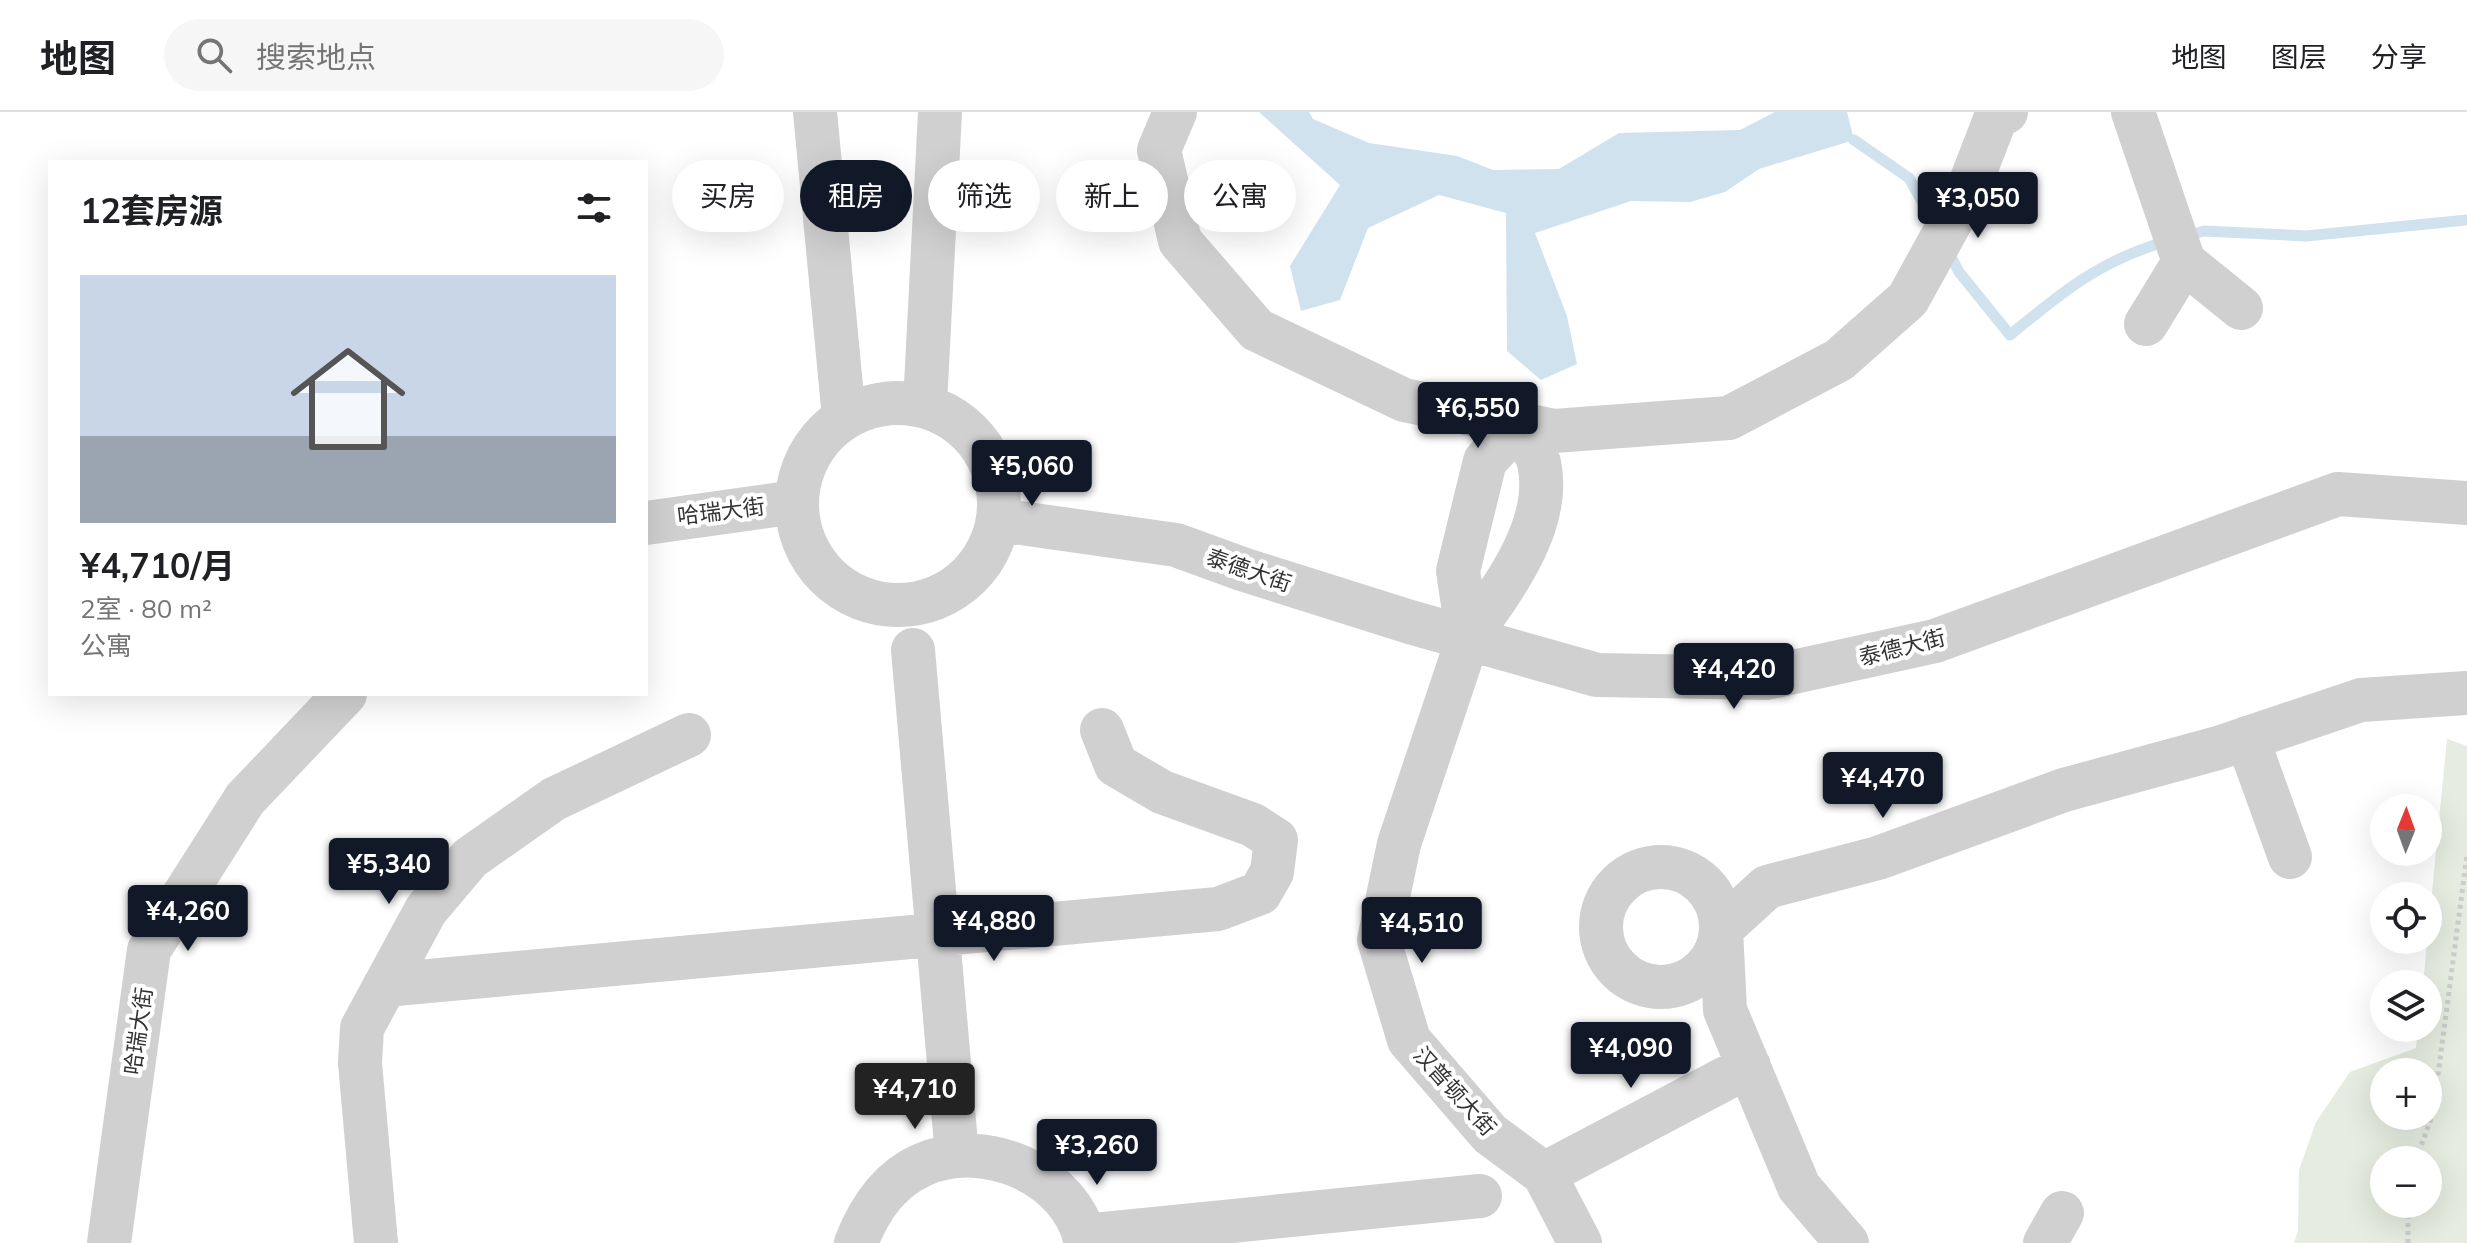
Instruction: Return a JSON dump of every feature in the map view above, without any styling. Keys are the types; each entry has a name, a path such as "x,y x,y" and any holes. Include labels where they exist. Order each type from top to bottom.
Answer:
{"street":[{"path":"815,112 844,418"},
{"path":"925,405 940,112"},
{"path":"1175,112 1159,150 1180,241 1257,330 1404,400 1554,431 1729,418 1839,360 1908,299 1967,192 1996,117 2006,112"},
{"path":"2133,112 2184,262 2241,308"},
{"path":"2146,324 2184,262"},
{"path":"897,402 925,405 966,428 985,451 997,478 999,520 982,562 955,588 931,600 906,605 864,600 833,583 814,561 802,538 796,502 805,462 819,439 844,418 870,406 897,402"},
{"path":"1468,638 1509,580 1530,538 1539,507 1539,462 1519,424"},
{"path":"1468,638 1458,571 1485,461 1519,424"},
{"name":"泰德大街","path":"999,520 1176,545 1242,569 1597,675 1766,678 1935,641 2338,494 2467,503"},
{"name":"哈瑞大街","path":"648,523 796,502"},
{"name":"汉普顿大街","path":"1468,638 1399,844 1379,940 1409,1040 1490,1134 1544,1174 1580,1243"},
{"path":"913,650 957,1155"},
{"path":"1847,1243 1799,1187 1725,1010 1721,929 1767,887 1878,858 2064,790 2247,738 2361,700 2467,693"},
{"name":"哈瑞大街","path":"109,1243 149,950 245,799 343,696"},
{"path":"385,985 1218,909 1260,893 1272,872 1276,840 1253,825 1162,792 1116,765 1102,730"},
{"path":"376,1243 360,1063 362,1028 426,910 470,858 554,799 689,735"},
{"path":"2247,738 2290,857"},
{"path":"1544,1174 1749,1066"},
{"path":"856,1243 869,1212 892,1184 922,1165 957,1155 998,1157 1035,1173 1065,1200 1085,1240 1480,1196"}],"path":[{"path":"2421,1146 2433,1113 2467,855"},
{"path":"2408,1218 2408,1243"}],"shaded area":[{"path":"2447,739 2467,746 2467,1243 2294,1243 2298,1231 2299,1170 2316,1122 2350,1072 2370,1065 2370,1130 2442,1130 2442,1058 2388,1058 2416,1048 2417,1042 2442,1042 2442,970 2424,970 2426,954 2442,954 2442,882 2433,882 2435,866 2442,866 2442,794"}],"water":[{"path":"1259,112 1309,112 1313,119 1369,143 1457,156 1493,170 1559,169 1619,133 1740,130 1775,112 1847,112 1854,140 1759,169 1725,192 1690,202 1631,201 1535,233 1567,316 1577,364 1541,380 1507,351 1506,213 1439,195 1368,228 1340,300 1301,311 1290,266 1340,185"}],"waterway":[{"path":"1854,140 1909,178 1935,225"},
{"path":"2185,236 2204,231 2306,236 2467,220"},
{"path":"1948,251 1959,272 2010,335 2065,291 2103,267 2144,248 2168,241"}]}
